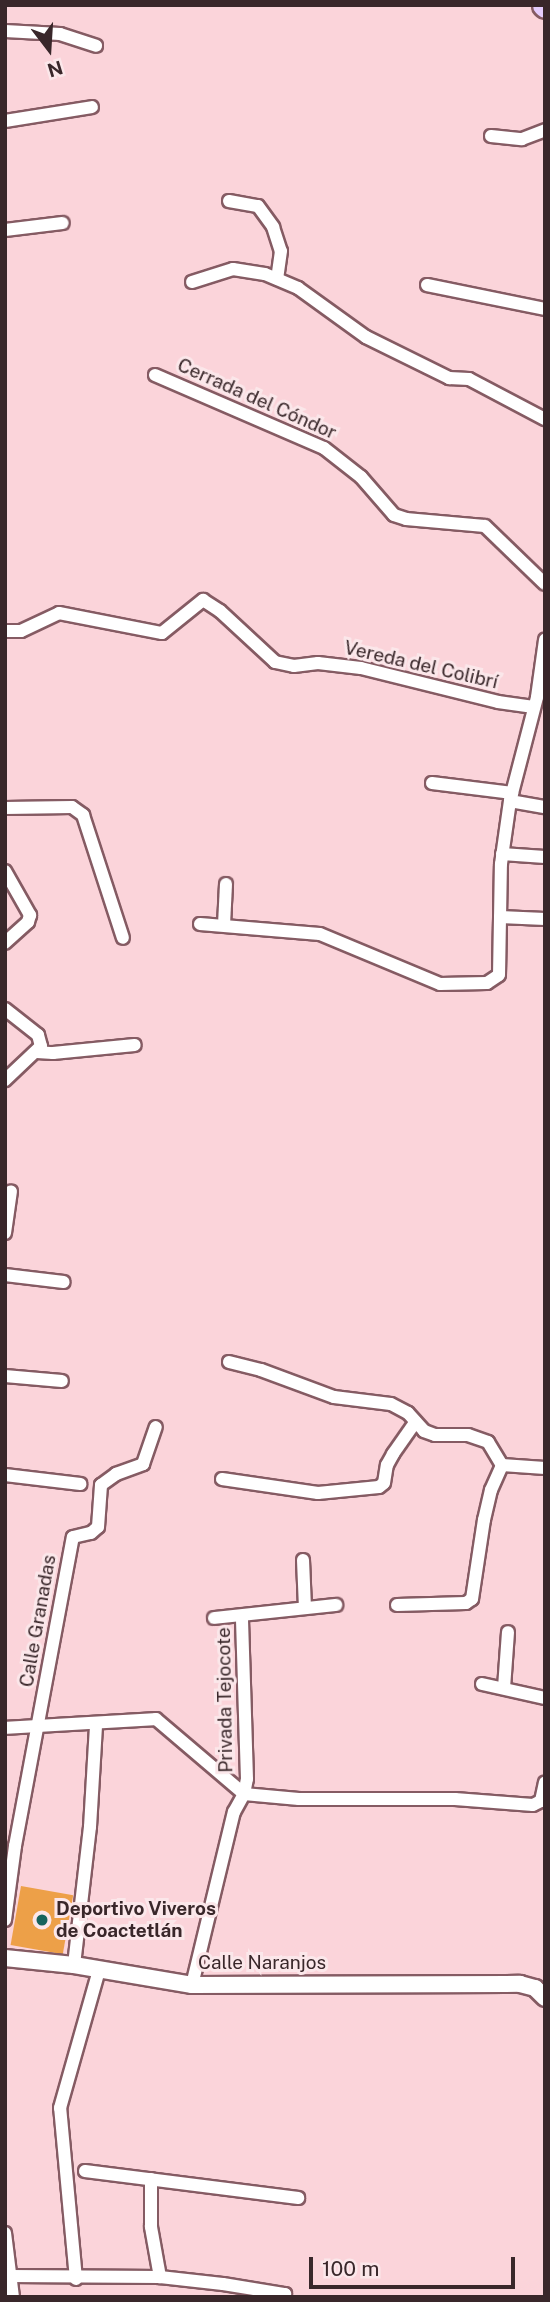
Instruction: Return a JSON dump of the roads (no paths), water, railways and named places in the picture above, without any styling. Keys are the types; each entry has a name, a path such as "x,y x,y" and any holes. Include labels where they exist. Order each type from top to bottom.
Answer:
{"street":[{"path":"5,31 60,34 96,46"},
{"path":"5,121 92,107"},
{"path":"491,136 522,139 545,130"},
{"path":"229,201 257,206 273,227 282,251 277,279"},
{"path":"5,230 62,223"},
{"path":"192,282 246,269 277,279 298,288 366,337 449,378 469,379 545,419"},
{"path":"427,285 545,309"},
{"name":"Cerrada del Cóndor","path":"155,375 324,448 361,477 394,515 407,519 485,526 545,584"},
{"name":"Vereda del Colibrí","path":"5,632 21,632 59,612 162,633 203,600 220,611 275,663 294,666 318,663 361,668 498,702 539,701"},
{"path":"200,924 320,934 440,984 487,983 499,975 502,854 511,797 539,701 545,640"},
{"path":"432,783 511,797 545,807"},
{"path":"5,808 72,807 83,815 123,938"},
{"path":"502,854 545,857"},
{"path":"5,871 30,915 28,922 5,943"},
{"path":"225,925 226,884"},
{"path":"500,917 545,919"},
{"path":"5,1009 38,1035 41,1046 5,1080"},
{"path":"37,1052 135,1045"},
{"path":"5,1233 11,1191"},
{"path":"5,1275 64,1282"},
{"path":"229,1363 261,1370 334,1398 391,1404 424,1431 435,1435 468,1435 488,1442 502,1465"},
{"path":"5,1376 62,1381"},
{"path":"222,1479 318,1493 379,1487 384,1483 390,1461 415,1422"},
{"name":"Calle Granadas","path":"5,1920 15,1846 73,1537 91,1533 98,1527 101,1485 116,1474 143,1464 156,1427"},
{"path":"502,1465 545,1468"},
{"path":"397,1605 466,1603 472,1600 484,1520 491,1490 502,1465"},
{"path":"5,1475 80,1485"},
{"path":"303,1560 305,1608"},
{"name":"Privada Tejocote","path":"214,1618 336,1605"},
{"name":"Privada Tejocote","path":"192,1985 234,1812 244,1794 247,1766 242,1616"},
{"path":"504,1688 508,1632"},
{"path":"482,1684 545,1698"},
{"path":"5,1728 96,1725 156,1719 244,1794 299,1799 454,1799 533,1805 541,1801 545,1782"},
{"path":"74,1965 90,1827 96,1725"},
{"name":"Calle Naranjos","path":"5,1958 74,1965 192,1985 520,1984 535,1988 545,1998"},
{"path":"76,2279 60,2108 99,1970"},
{"path":"85,2171 298,2198"},
{"path":"151,2179 151,2227 160,2277"},
{"path":"5,2233 13,2297"},
{"path":"10,2276 76,2279 160,2277 223,2284 285,2294 285,2297"}],"place":[{"name":"Deportivo Viveros de Coactetlán","path":"42,1920"}]}
